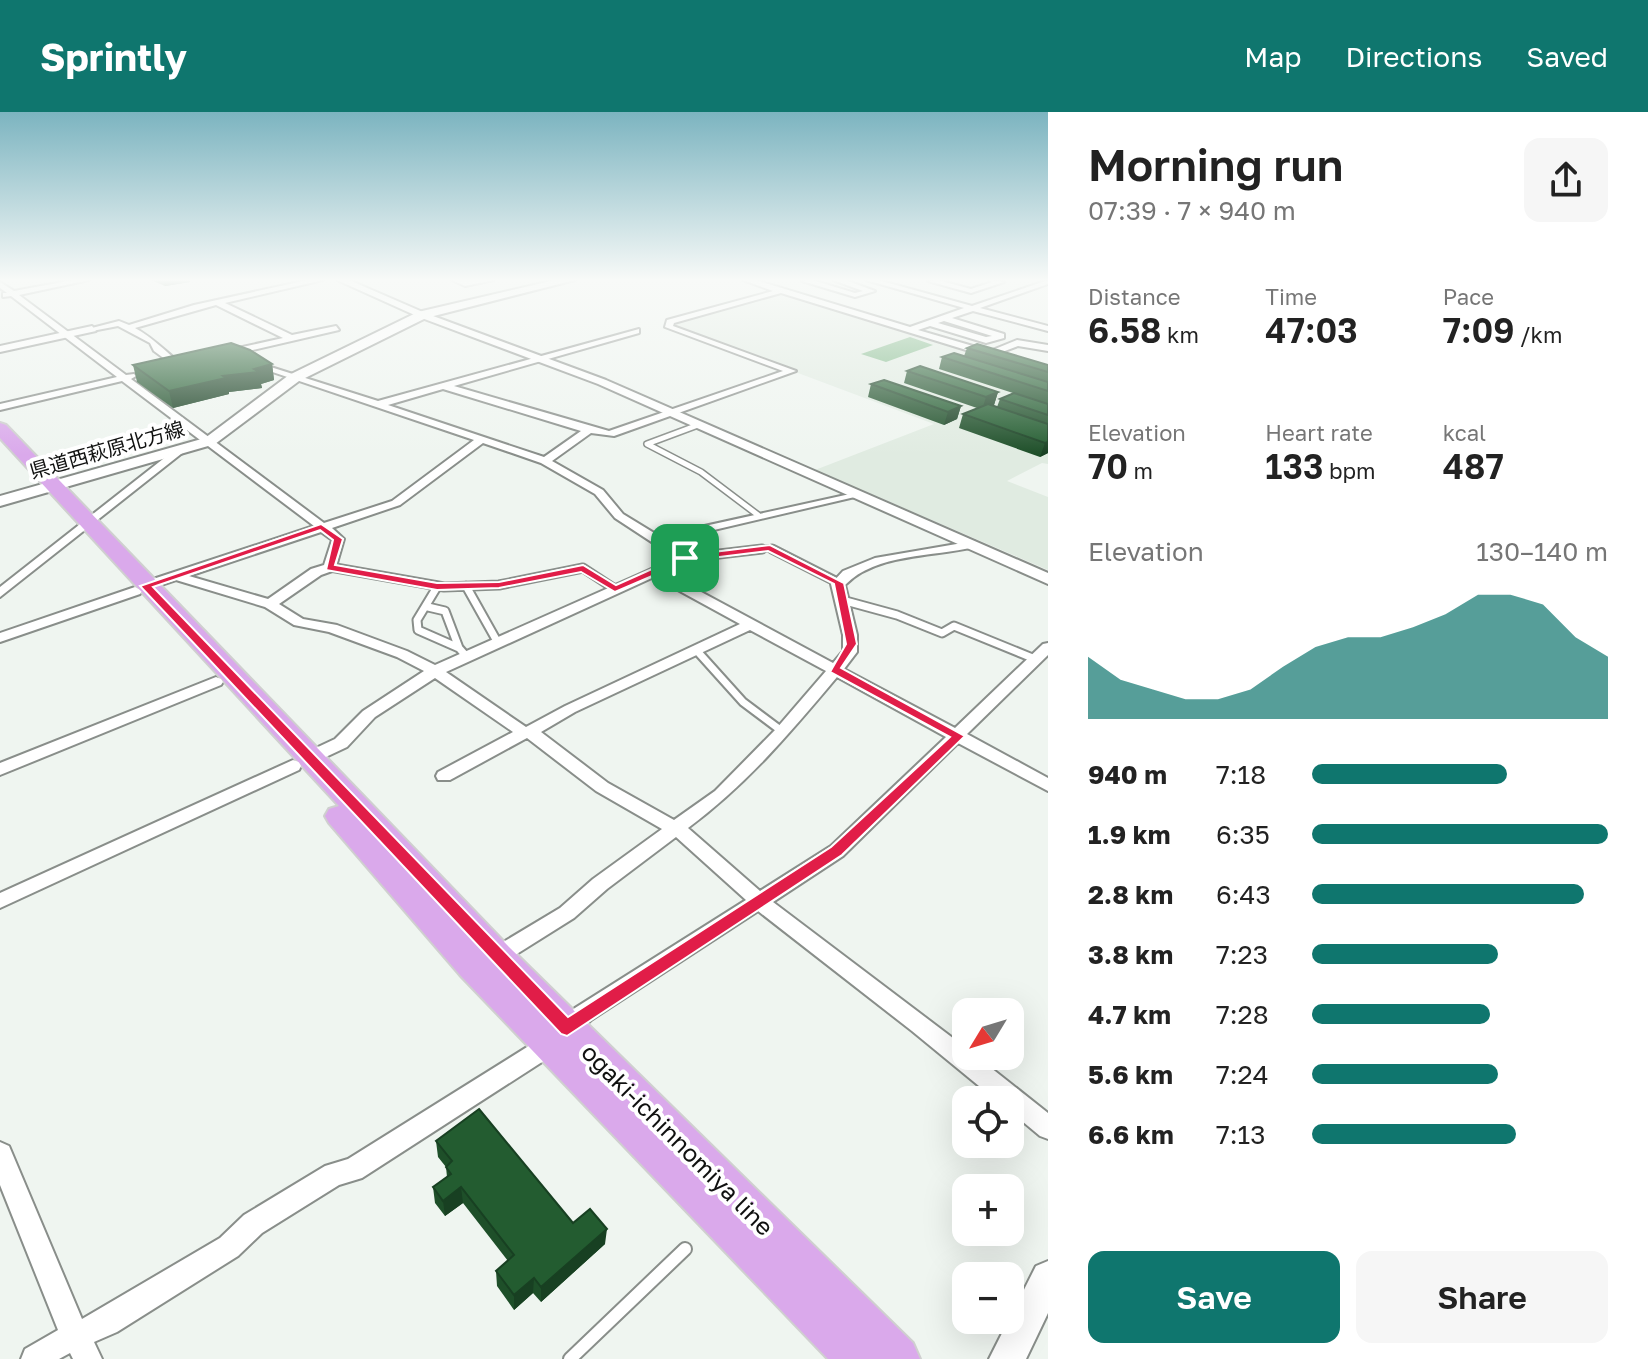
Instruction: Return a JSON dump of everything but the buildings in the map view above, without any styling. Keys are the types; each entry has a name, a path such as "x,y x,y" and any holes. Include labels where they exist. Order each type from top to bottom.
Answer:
{"main road":[{"name":"県道西萩原北方線","path":"0,501 210,441 297,376 374,338"},
{"name":"ogaki-ichinnomiya line","path":"0,428 48,488"},
{"name":"ogaki-ichinnomiya line","path":"0,445 85,527 300,762 472,965 559,1036 897,1359"},
{"name":"ogaki-ichinnomiya line","path":"140,589 216,682 497,956 559,1036 859,1359"}],"street":[{"path":"0,349 51,338"},
{"path":"71,338 135,378 210,441 338,539 330,567 316,572 270,604"},
{"path":"147,338 178,367"},
{"path":"213,359 290,338"},
{"path":"484,338 698,425 1048,579"},
{"path":"380,404 611,338"},
{"path":"444,386 610,434 792,371 700,338"},
{"path":"938,338 1005,358"},
{"path":"991,354 1017,343 1048,348"},
{"path":"232,355 545,461 599,492 619,516 685,558"},
{"path":"0,407 135,378"},
{"path":"0,414 135,378"},
{"path":"545,461 589,430"},
{"path":"0,638 396,503 482,439"},
{"path":"0,593 181,450"},
{"path":"657,540 758,515 840,500 855,494"},
{"path":"497,956 567,913 600,884 677,831 739,779 783,732 852,644 840,591 862,566 970,544"},
{"path":"0,901 341,743 369,714 463,652 498,643 685,558"},
{"path":"654,572 1048,785"},
{"path":"175,576 270,604 299,622 362,638 435,671 602,787 688,836 760,901 1048,1128"},
{"path":"444,776 570,709 698,652 749,625"},
{"path":"35,1359 52,1347 84,1348 229,1247 253,1224 334,1174 353,1170 559,1036 583,1014 837,851 1042,653"},
{"path":"0,769 216,682"},
{"path":"0,1154 66,1318 84,1348"},
{"path":"1007,1359 1048,1278"}],"lane":[{"path":"698,425 647,444 701,472 758,515"},
{"path":"685,558 770,548 840,591 942,633 954,626 1042,653"},
{"path":"330,567 437,587 499,585 583,568 615,589"},
{"path":"466,586 498,643"},
{"path":"437,587 428,607 417,620 418,630 463,652"},
{"path":"428,607 445,611 463,652"},
{"path":"698,652 743,702 783,732"},
{"path":"570,1359 685,1249"}],"shaded area":[{"path":"705,338 924,338 1048,375 1048,464 1042,463 1007,481 1048,497 1048,570 815,470 934,424"},
{"path":"907,338 933,345 886,362 861,354"}],"route":[{"path":"321,527 338,539 330,567 378,573 437,587 499,585 583,568 615,589 685,558 770,548 839,583 852,644 850,652 834,669 958,736 837,851 583,1014 567,1028 307,759 146,586 321,527"}]}
